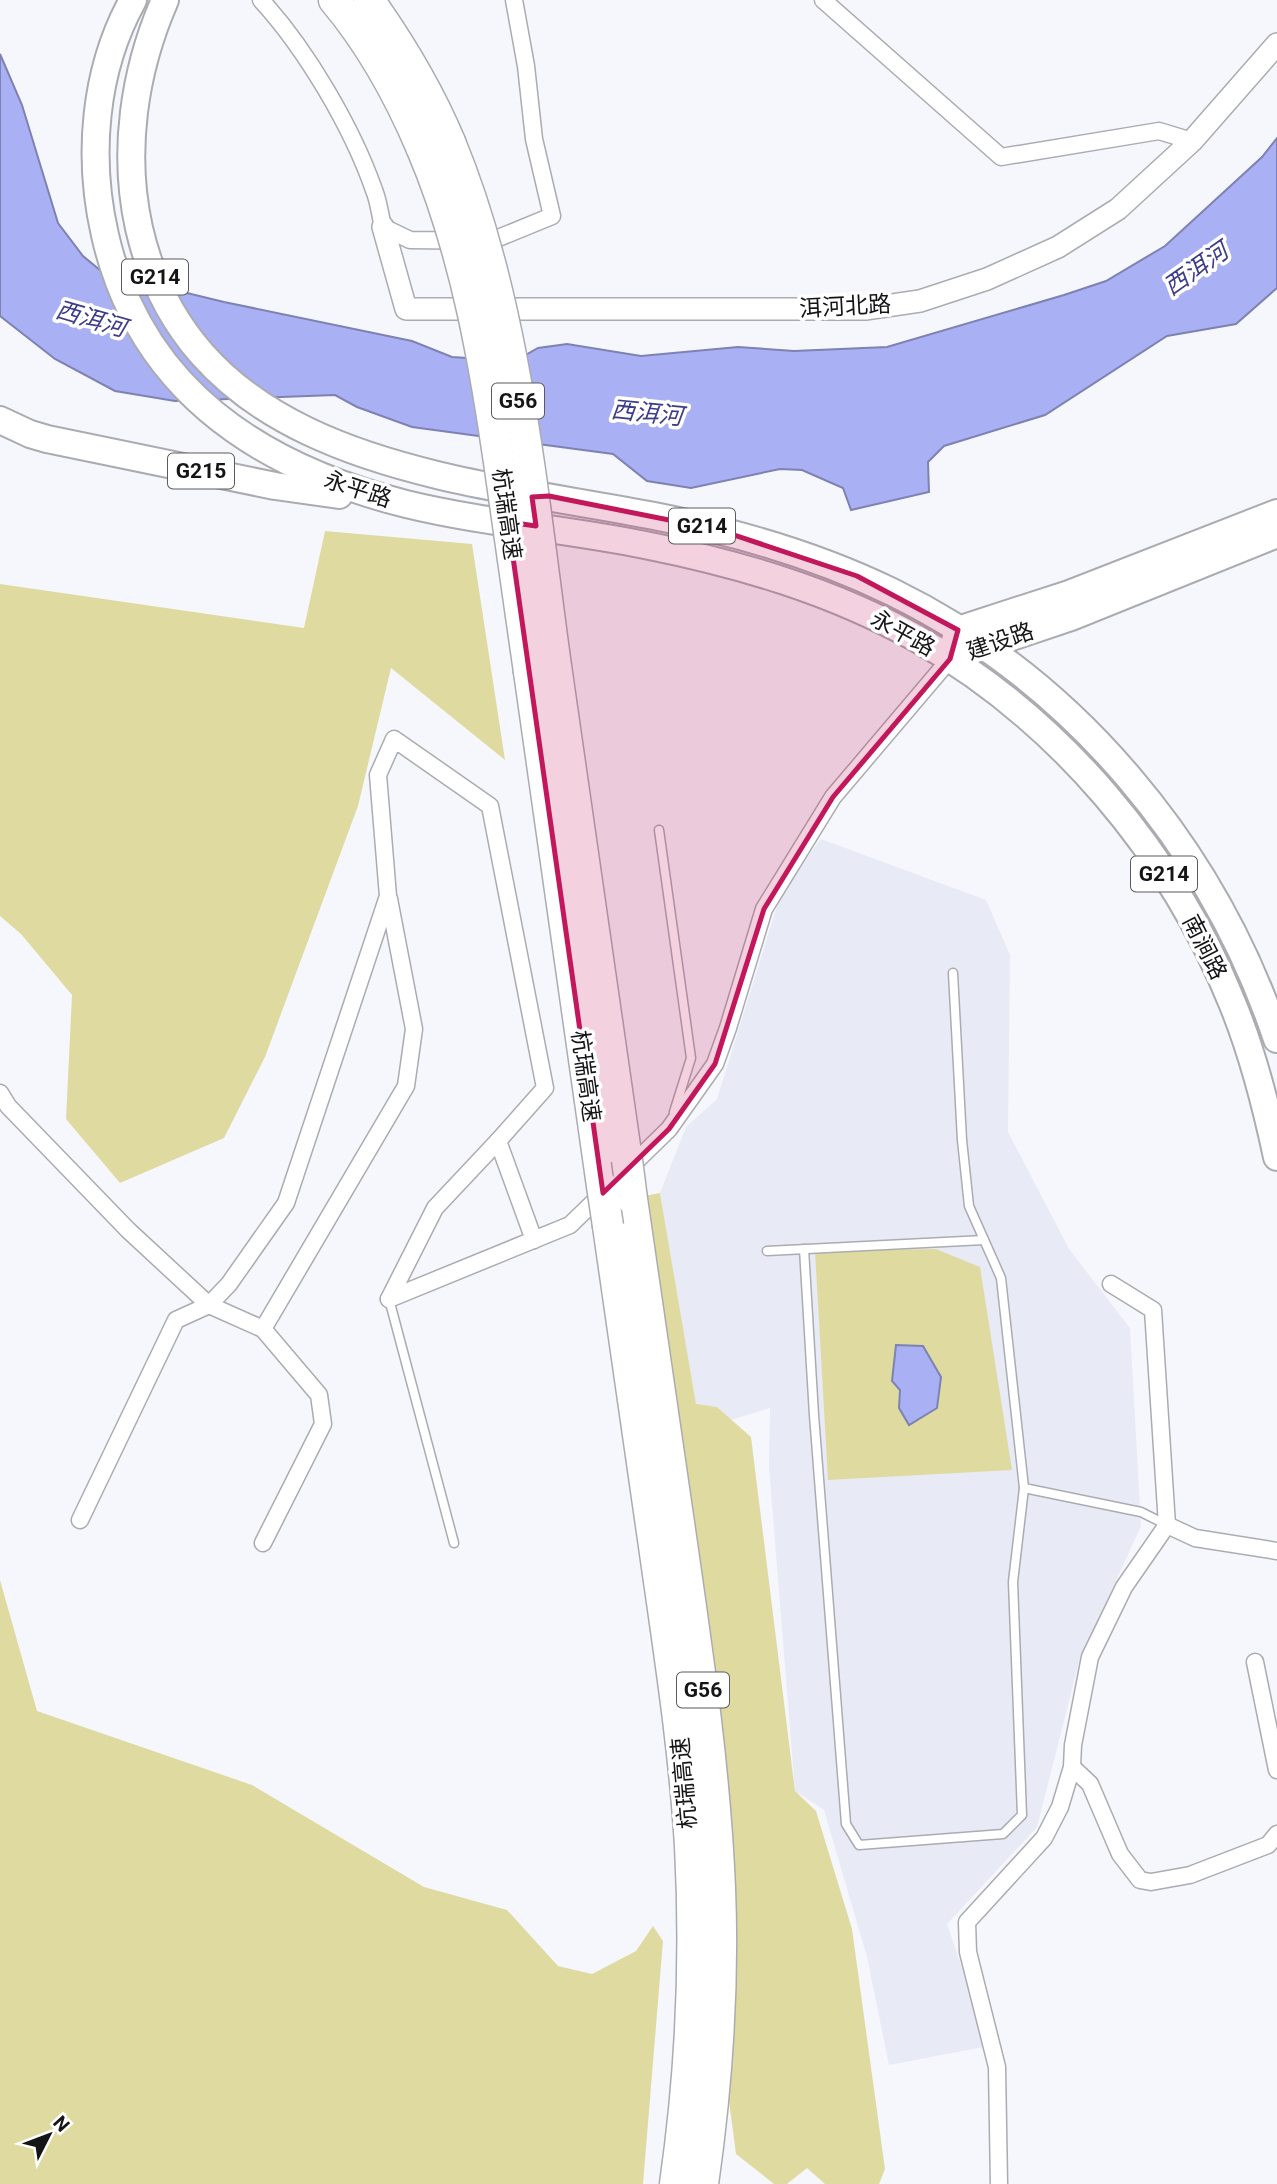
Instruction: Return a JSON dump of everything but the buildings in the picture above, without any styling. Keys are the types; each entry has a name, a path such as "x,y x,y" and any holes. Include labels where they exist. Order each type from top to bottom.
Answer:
{"highway":[{"name":"杭瑞高速","path":"334,0 372,53 413,126 436,146"},
{"name":"杭瑞高速","path":"369,0 396,38 438,114 434,176 461,260 475,320 543,669 627,1160 704,1702 715,1809 720,1912 719,2021 713,2105 703,2184"},
{"name":"杭瑞高速","path":"543,669 603,1186 676,1705 690,1845 693,1934 691,2019 675,2184"}],"main road":[{"name":"永平路","path":"133,0 115,36 104,72 96,144 96,180 101,218 109,255 122,291 140,327 162,361 190,393 223,422 261,448 305,471 355,490 407,504 621,540 747,569 846,603 918,639 950,659"},
{"name":"永平路","path":"165,0 139,80 131,145 136,212 143,245 170,309 190,339 215,368 245,394 279,417 320,438 366,456 417,470 672,520 764,542 857,576 896,594 970,637"},
{"name":"G215","path":"0,420 30,434 87,448 275,486 407,504"},
{"path":"407,504 549,496"},
{"name":"建设路","path":"950,659 970,637 1069,594 1277,513"},
{"name":"建设路","path":"970,637 1071,617 1277,534"},
{"name":"南涧路","path":"970,637 1036,686 1068,714 1127,775 1153,807 1196,869 1223,915 1256,983 1277,1039"},
{"name":"南涧路","path":"950,659 1017,709 1077,764 1130,825 1162,870 1197,929 1233,1004 1260,1084 1277,1157"}],"street":[{"path":"261,0 297,47 347,127 375,191 383,227 410,240 491,240 552,216 534,139 526,66 514,0"},
{"path":"823,0 1001,158 1159,131 1192,141"},
{"name":"洱河北路","path":"383,227 406,309 865,309 920,301 987,279 1058,247 1118,209 1192,141 1277,44"},
{"path":"389,1299 570,1225 669,1129 715,1064 764,909 833,797 950,659"},
{"path":"263,1329 406,1086 414,1029 388,896 378,775 394,739 490,806 545,1088 435,1208 389,1299"},
{"path":"80,1520 176,1320 209,1305 229,1284 286,1203 388,896"},
{"path":"0,1093 8,1106 128,1230 209,1305 263,1329 319,1395 323,1424 263,1543"},
{"path":"498,1140 534,1240"},
{"path":"999,2184 997,2067 968,1952 967,1922 1044,1838 1060,1807 1072,1767 1073,1745 1090,1657 1124,1587 1167,1525 1153,1310 1111,1284"},
{"path":"1167,1525 1195,1538 1277,1551"},
{"path":"1255,1662 1277,1770"},
{"path":"1072,1767 1090,1784 1120,1854 1140,1880 1151,1882 1190,1875 1268,1845 1277,1834"}],"lane":[{"path":"659,830 691,1058 669,1129"},
{"path":"804,1250 846,1824 859,1845 1003,1834 1022,1815 1013,1582 1024,1488 1001,1278 969,1206 967,1193 953,973"},
{"path":"767,1251 984,1240"},
{"path":"389,1299 454,1543"},
{"path":"1024,1488 1141,1512 1167,1525"}],"highlighted area":[{"path":"549,496 719,530 857,576 958,630 950,659 833,797 764,909 715,1064 669,1129 603,1193 508,522 536,526 532,497"}],"shaded area":[{"path":"325,531 472,544 505,760 391,668 358,806 265,1057 224,1138 120,1183 66,1119 72,995 21,934 0,916 0,584 304,628"},
{"path":"821,839 986,900 1010,955 1008,1132 1069,1249 1130,1328 1141,1526 1079,1662 1037,1827 947,1924 989,2046 889,2065 867,1957 824,1810 795,1791 769,1467 770,1408 731,1420 717,1407 696,1405 660,1193 686,1127 717,1099 782,890"},
{"path":"660,1193 696,1404 717,1407 751,1437 795,1791 816,1811 852,1929 885,2169 879,2184 825,2184 807,2168 787,2184 774,2184 736,2154 725,2071 644,1196"},
{"path":"936,1249 980,1267 1012,1470 828,1480 815,1251"},
{"path":"0,1580 37,1711 252,1785 424,1887 507,1910 558,1966 592,1974 636,1951 653,1926 663,1941 643,2184 0,2184"}],"water":[{"name":"西洱河","path":"0,54 22,105 58,223 83,256 112,280 168,295 183,292 412,341 452,357 515,361 538,348 567,344 641,356 738,347 794,351 887,347 1106,281 1165,246 1262,157 1277,138 1277,288 1236,324 1167,336 1045,415 944,446 928,462 929,492 851,510 843,488 802,470 780,469 691,488 647,481 613,454 412,427 357,407 335,395 175,401 115,391 55,359 0,316"},
{"path":"896,1345 923,1346 941,1377 937,1408 909,1425 899,1408 900,1390 892,1381"}]}
